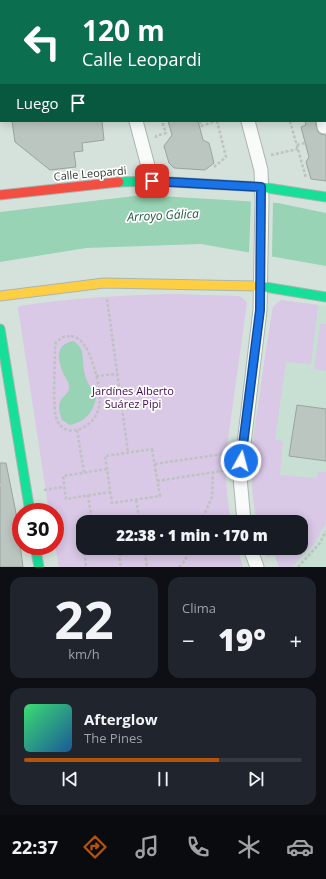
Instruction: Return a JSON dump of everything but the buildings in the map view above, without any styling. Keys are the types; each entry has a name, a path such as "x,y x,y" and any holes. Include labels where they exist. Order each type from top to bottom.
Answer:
{"street":[{"path":"136,122 152,181"},
{"path":"243,515 240,477 260,310 262,191 261,170 248,122"},
{"name":"Calle Leopardi","path":"0,195 109,182 152,181 209,184 326,197"},
{"path":"0,296 104,282 260,286 326,298"},
{"path":"0,329 29,503"},
{"path":"37,555 39,567"},
{"path":"253,555 257,567"}],"path":[{"path":"162,122 164,128"},
{"path":"200,122 201,126 213,122"},
{"path":"209,184 210,170 226,157 216,122"},
{"path":"290,122 307,181"},
{"path":"297,145 306,143"},
{"path":"288,152 298,149"},
{"path":"107,296 128,452"},
{"path":"71,336 78,338 86,346 96,376 100,401 97,414 90,424 77,430 71,431 63,428 57,420 55,408 56,342 63,337 71,336"},
{"path":"96,376 117,374"},
{"path":"77,430 84,472"},
{"path":"152,448 160,496 112,503 105,456 128,452 152,448"},
{"path":"155,464 229,453"},
{"path":"107,469 62,476 66,499 110,492"},
{"path":"157,480 228,470"},
{"path":"204,515 212,497 213,472"},
{"path":"43,490 64,487"},
{"path":"88,495 91,515"},
{"path":"136,500 139,515"},
{"path":"300,567 320,543 326,531"},
{"path":"85,555 86,567"},
{"path":"119,555 121,567"},
{"path":"146,555 148,567"},
{"path":"179,567 185,561 187,555"}],"shaded area":[{"path":"281,300 326,306 326,567 279,567 275,556 266,556 308,555 308,515 256,515 251,472 252,443 273,307"}],"green space":[{"name":"Jardínes Alberto Suárez Pipi","path":"174,294 239,296 247,303 226,453 230,515 76,515 76,555 239,555 243,567 59,567 57,555 64,555 64,503 48,503 18,308 19,306 38,303 116,296"},
{"path":"281,300 318,305 311,364 286,362 275,440 283,441 280,475 317,478 318,471 326,472 326,522 315,543 308,550 308,515 256,515 254,505 252,488 253,441 273,307"},
{"path":"320,324 326,324 326,371 314,369"},
{"path":"304,555 292,567 279,567 275,556 266,556"}],"water":[{"name":"Arroyo Gálica","path":"143,195 278,203 326,213 326,266 201,244 86,248 0,262 0,212"},
{"path":"73,341 82,352 85,375 96,398 93,408 88,416 75,424 70,425 62,420 59,406 61,400 69,389 69,386 60,364 59,354 63,346"}],"pier":[{"path":"251,199 273,200 272,257 249,254"}],"traffic: fast":[{"path":"119,182 152,181 261,187 326,197"},
{"path":"259,286 326,297"},
{"path":"0,329 29,503"},
{"path":"37,555 39,567"}],"traffic: slow":[{"path":"0,296 104,283 259,286"}],"traffic: jam":[{"path":"0,195 119,182"}],"route":[{"path":"152,181 261,187 260,310 241,461"}]}
